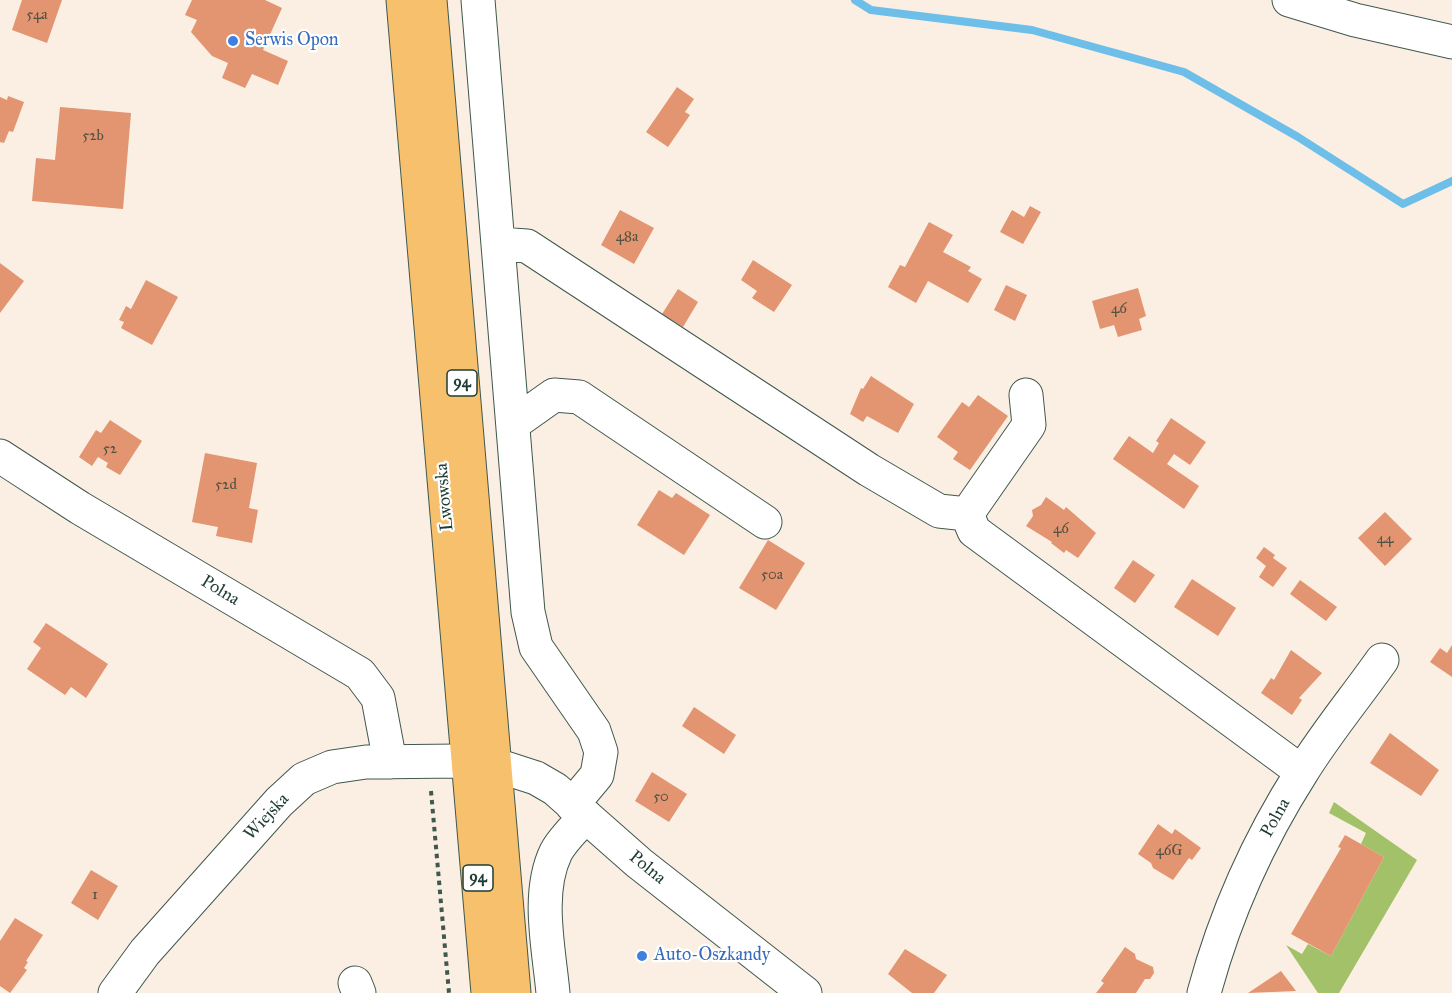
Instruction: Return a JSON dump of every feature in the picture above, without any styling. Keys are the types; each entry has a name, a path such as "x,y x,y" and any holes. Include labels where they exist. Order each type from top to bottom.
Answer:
{"main road":[{"name":"Lwowska","path":"403,0 481,764 514,993"},
{"name":"Lwowska","path":"430,0 481,764 488,993"}],"street":[{"path":"478,0 528,612 536,647 594,730 601,752 597,775 557,851 548,878 546,912 553,993"},
{"path":"1289,0 1355,20 1452,42"},
{"path":"498,244 527,246 869,470 939,511 967,514"},
{"path":"513,424 554,395 579,397 765,522"},
{"path":"967,514 1029,425 1026,395"},
{"name":"Polna","path":"0,456 80,508 360,674 378,698 390,762"},
{"path":"967,514 974,531 1302,772"},
{"name":"Polna","path":"1203,993 1214,956 1245,874 1302,772 1382,660"},
{"name":"Wiejska","path":"115,993 145,952 279,802 304,779 333,766 390,762 481,764"},
{"name":"Polna","path":"481,764 536,778 555,789 639,863 805,993"}],"path":[{"path":"430,780 449,993"}],"green space":[{"path":"1334,802 1417,860 1339,993 1318,993 1286,945 1302,954 1308,944 1331,956 1384,857 1361,844 1366,833 1329,813"}],"building":[{"path":"22,0 62,0 47,43 12,30"},
{"name":"Serwis Opon","path":"192,0 265,0 282,8 263,50 288,61 278,85 252,74 245,88 222,78 228,63 212,56 191,32 197,20 185,15"},
{"path":"677,87 694,99 685,112 690,115 668,147 646,132"},
{"path":"8,96 24,102 13,132 9,131 4,143 0,142 0,97 7,100"},
{"path":"60,107 131,113 123,209 32,201 36,158 55,160"},
{"path":"1030,206 1041,212 1023,244 1000,232 1012,210 1024,217"},
{"path":"620,210 654,228 634,264 601,245"},
{"path":"929,222 953,235 943,252 971,267 968,271 982,279 968,303 928,281 916,303 888,287 900,265 905,267"},
{"path":"753,260 792,285 774,312 752,298 757,291 741,280"},
{"path":"0,263 24,281 0,313"},
{"path":"146,280 178,297 152,345 121,328 124,322 119,320 126,306 131,309"},
{"path":"1006,285 1027,295 1015,321 994,310"},
{"path":"1138,288 1146,316 1139,319 1142,330 1118,337 1114,325 1100,329 1092,301"},
{"path":"678,289 698,302 683,327 662,314"},
{"path":"871,376 914,404 898,433 867,416 863,422 850,414 861,388 863,389"},
{"path":"978,395 1008,416 970,470 953,459 958,452 937,437 962,402 969,407"},
{"path":"1171,418 1206,442 1190,465 1174,454 1167,464 1199,486 1184,509 1113,459 1129,436 1153,453 1159,443 1156,441"},
{"path":"110,420 142,441 120,475 106,467 108,463 98,457 92,466 79,457 96,430 101,433"},
{"path":"205,453 257,463 249,508 258,510 252,543 216,536 218,527 192,522"},
{"path":"659,490 672,498 676,493 710,515 684,555 637,525"},
{"path":"1046,497 1064,510 1066,507 1096,533 1078,558 1066,550 1064,553 1052,542 1026,526 1033,516 1032,510 1041,505"},
{"path":"1385,512 1412,539 1385,566 1358,538"},
{"path":"768,540 805,563 776,610 739,588"},
{"path":"1264,547 1275,555 1273,558 1287,568 1273,587 1259,577 1266,566 1256,558"},
{"path":"1133,560 1155,575 1135,603 1114,588"},
{"path":"1192,579 1236,608 1218,636 1174,607"},
{"path":"1300,580 1337,607 1326,621 1290,594"},
{"path":"46,623 108,664 86,698 71,687 65,695 27,669 41,648 33,642"},
{"path":"1452,645 1452,677 1430,662 1440,648 1447,653"},
{"path":"1291,650 1322,673 1299,698 1302,700 1292,715 1261,693 1271,678 1274,680"},
{"path":"694,707 736,735 724,754 682,726"},
{"path":"1390,733 1439,770 1421,796 1370,763"},
{"path":"652,772 687,794 669,822 635,801"},
{"path":"1158,824 1172,834 1175,829 1201,848 1192,860 1189,858 1173,880 1153,868 1151,863 1138,854"},
{"path":"1345,835 1384,857 1331,956 1291,934 1341,848 1338,847"},
{"path":"91,870 118,886 98,920 71,903"},
{"path":"15,918 43,935 26,961 28,962 24,968 27,970 10,993 0,986 0,941"},
{"path":"1125,947 1135,954 1136,959 1153,967 1154,973 1150,979 1145,979 1136,993 1096,993 1104,983 1101,981"},
{"path":"905,949 947,975 934,993 912,993 888,974"},
{"path":"1281,971 1296,991 1248,993"}],"waterway":[{"path":"855,0 871,10 1032,30 1184,72 1298,137 1403,204 1452,181"}],"place":[{"name":"Serwis Opon","path":"233,41"},
{"name":"Auto-Oszkandy","path":"642,956"}]}
